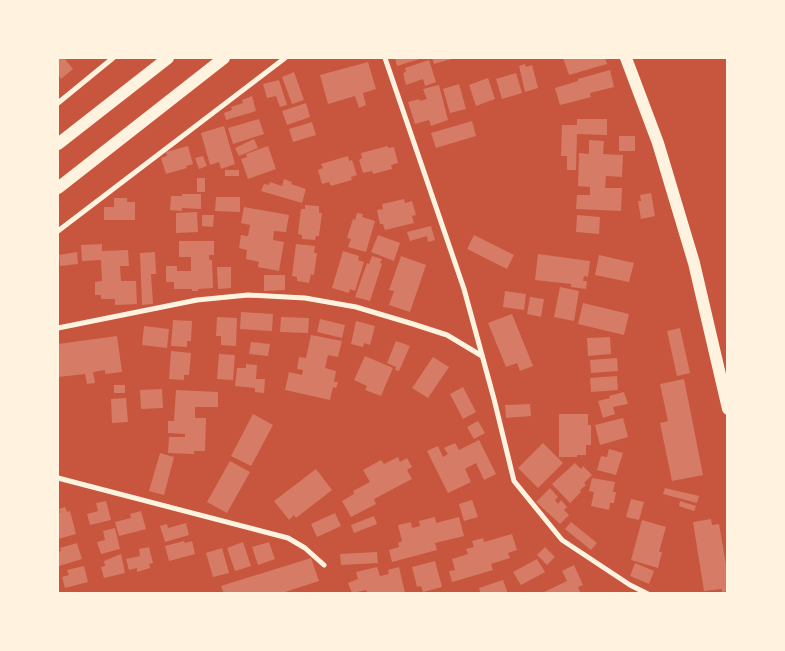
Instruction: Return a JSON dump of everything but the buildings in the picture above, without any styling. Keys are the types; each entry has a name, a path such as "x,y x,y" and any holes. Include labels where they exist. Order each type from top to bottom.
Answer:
{"main road":[{"path":"58,144 168,58"},
{"path":"58,188 224,58"},
{"path":"626,58 658,143 694,263 728,409"}],"street":[{"path":"58,104 113,58"},
{"path":"58,231 285,58"},
{"path":"385,58 464,289 514,481 562,540 630,585 648,594"},
{"path":"58,328 197,300 248,295 305,298 356,307 447,335 482,356"},
{"path":"58,478 288,538 306,548 324,565"}]}
